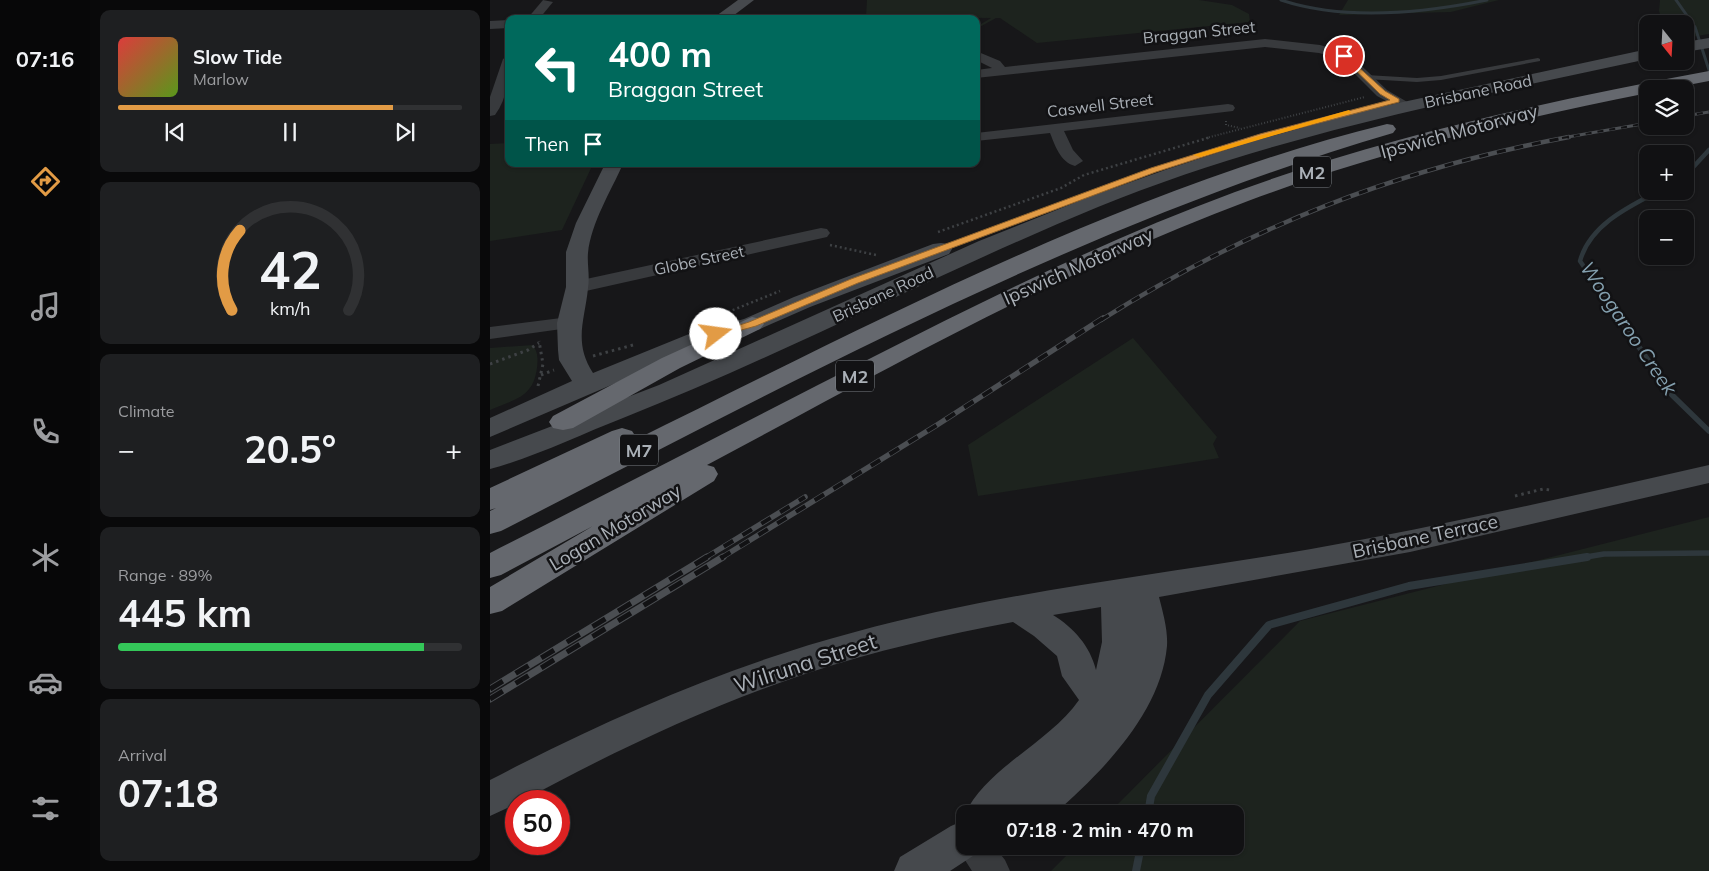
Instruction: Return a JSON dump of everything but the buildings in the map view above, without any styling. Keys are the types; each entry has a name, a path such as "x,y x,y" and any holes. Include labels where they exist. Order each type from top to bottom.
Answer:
{"highway":[{"name":"Ipswich Motorway","path":"490,567 1015,294 1127,243 1241,197 1335,165 1440,134 1658,79 1709,63"},
{"name":"Ipswich Motorway","path":"490,524 1016,264 1219,182 1305,153 1422,120 1544,92 1658,79 1709,76"},
{"path":"563,422 627,386 752,324"},
{"name":"M2","path":"490,500 731,387 789,375"},
{"name":"Logan Motorway","path":"490,602 707,473 730,442"}],"main road":[{"path":"726,15 747,0"},
{"path":"1694,45 1709,42"},
{"name":"Brisbane Road","path":"490,428 587,384 698,339 752,324 854,281 1153,170 1262,135 1562,68 1639,56"},
{"name":"Brisbane Road","path":"490,460 668,391 987,246 1096,201 1215,159 1401,103"},
{"path":"587,384 572,360 569,323 577,287 577,252 586,223 613,167"},
{"path":"490,438 573,397 587,384 627,386 667,378 844,296 966,249 987,246"},
{"name":"Brisbane Terrace","path":"1128,591 1388,545 1703,475"},
{"path":"991,805 1063,744 1101,701 1112,680 1128,591"},
{"path":"1034,805 1085,759 1112,728 1141,682 1148,663 1150,646 1147,614 1128,591"},
{"name":"Wilruna Street","path":"490,799 548,768 660,715 790,665 906,632 1018,609 1128,591"},
{"path":"1018,609 1046,627 1069,647 1076,659 1080,676 1101,701"},
{"path":"915,871 956,846"}],"street":[{"path":"536,15 547,2"},
{"path":"490,25 505,24"},
{"name":"Braggan Street","path":"980,74 1266,43 1333,51 1344,56 1382,93 1401,103"},
{"path":"980,56 995,64 1001,71"},
{"path":"490,66 505,63"},
{"path":"490,112 505,70"},
{"name":"Caswell Street","path":"980,137 1228,108"},
{"path":"1055,128 1066,152 1075,161"},
{"name":"Globe Street","path":"577,287 821,233"},
{"path":"490,333 539,336 569,323"},
{"path":"980,855 992,871"}],"lane":[{"path":"1366,77 1417,80 1441,78 1538,60"}],"path":[{"path":"803,238 876,255"},
{"path":"490,364 528,350 539,336"},
{"path":"539,336 543,355 541,375"}],"shaded area":[{"path":"867,0 1199,0 1232,5 1249,14 1250,22 1037,43 1000,18 996,18 980,27 980,25 991,18 980,18 980,15 866,15"},
{"path":"1348,0 1499,0 1451,12 1339,15"},
{"path":"1660,0 1709,0 1709,34 1694,36 1694,15 1660,15"},
{"path":"505,143 505,167 592,167 562,230 490,241 490,144"},
{"path":"1133,338 1217,437 1213,444 1219,458 978,496 968,445"},
{"path":"533,345 538,361 535,378 531,386 527,392 515,400 490,410 490,348"},
{"path":"1709,517 1709,871 1051,871 1067,855 1244,855 1244,805 1117,805 1300,621"}],"waterway":[{"name":"Woogaroo Creek","path":"1281,0 1305,7 1357,13 1410,11 1487,0"},
{"name":"Woogaroo Creek","path":"1676,0 1695,27 1709,70"},
{"name":"Woogaroo Creek","path":"1694,166 1709,150"},
{"name":"Woogaroo Creek","path":"1620,320 1580,261 1585,248 1601,227 1612,218 1642,200"},
{"name":"Woogaroo Creek","path":"1619,318 1672,395 1709,431"},
{"path":"1580,558 1604,554 1709,553"},
{"path":"1150,805 1151,796 1208,695 1269,625 1409,586 1587,557"},
{"path":"1136,871 1139,855"}],"railway":[{"path":"1694,114 1709,112"},
{"path":"1562,138 1639,125"},
{"path":"1101,320 1212,257 1326,206 1384,184 1444,166 1506,150 1569,137"},
{"path":"721,558 937,425 1103,318"},
{"path":"705,558 805,497"},
{"path":"490,689 707,557"},
{"path":"490,699 723,557"}],"slow traffic":[{"path":"1197,155 1262,135 1349,112"}],"route":[{"path":"716,334 752,324 854,281 1153,170 1262,135 1396,100 1382,93 1344,56"}]}
